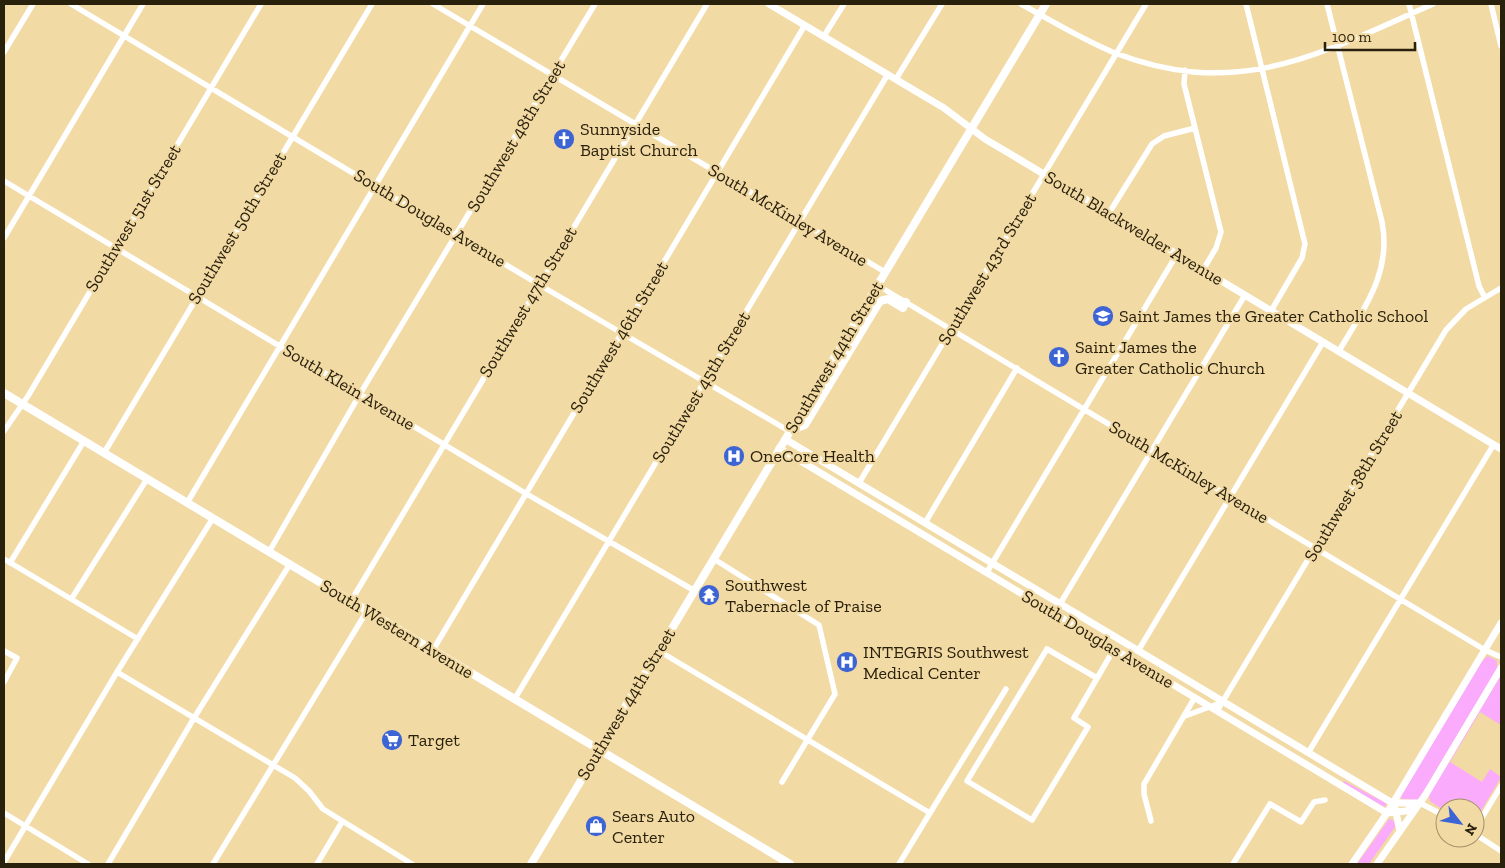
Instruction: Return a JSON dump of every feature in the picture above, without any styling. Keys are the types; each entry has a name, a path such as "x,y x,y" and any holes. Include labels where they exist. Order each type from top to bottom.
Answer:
{"main road":[{"name":"Southwest 44th Street","path":"530,864 1046,4"},
{"path":"787,435 805,425 880,301 888,299 905,305"},
{"name":"South Western Avenue","path":"4,393 790,864"}],"street":[{"path":"4,52 33,4"},
{"name":"South Douglas Avenue","path":"71,4 538,284 705,381 859,483 924,523 1393,803"},
{"path":"4,238 143,4"},
{"name":"Southwest 51st Street","path":"4,431 261,4"},
{"name":"Southwest 50th Street","path":"104,453 372,4"},
{"name":"South McKinley Avenue","path":"433,4 885,272"},
{"path":"187,502 483,4"},
{"name":"Southwest 48th Street","path":"269,552 360,394 595,4"},
{"name":"Southwest 47th Street","path":"351,601 538,284 707,4"},
{"name":"South Blackwelder Avenue","path":"769,4 958,117 985,139 1501,449"},
{"path":"824,36 844,4"},
{"path":"896,79 942,4"},
{"path":"1021,4 1088,41 1116,53 1158,65 1185,70 1229,73 1262,70 1302,59 1338,46 1433,4"},
{"name":"Southwest 43rd Street","path":"859,483 1146,4"},
{"path":"1246,4 1305,244 1300,262 1271,310"},
{"path":"1328,4 1382,222 1384,244 1383,261 1377,285 1339,352"},
{"path":"1409,4 1484,296"},
{"path":"1491,4 1501,46"},
{"name":"Southwest 46th Street","path":"433,650 805,25"},
{"path":"1185,70 1184,84 1220,232 1216,248 1203,270"},
{"name":"Southwest 45th Street","path":"514,700 888,74"},
{"path":"1109,214 1152,144 1164,136 1195,128"},
{"name":"South Klein Avenue","path":"4,181 525,493 695,591"},
{"path":"986,572 1177,254"},
{"name":"South McKinley Avenue","path":"877,285 905,305 951,329 1085,408 1485,650 1501,657"},
{"name":"Southwest 38th Street","path":"1215,709 1223,702 1450,325 1466,309 1484,296 1501,288"},
{"path":"1060,604 1245,295"},
{"path":"1138,651 1322,342"},
{"path":"924,523 1017,368"},
{"path":"10,563 84,441"},
{"path":"1308,753 1494,444"},
{"name":"South Douglas Avenue","path":"779,448 1387,813"},
{"path":"72,598 147,479"},
{"path":"4,862 117,672 213,518"},
{"path":"714,558 819,625 835,694 782,782"},
{"path":"4,559 138,639"},
{"path":"108,864 194,718 290,564"},
{"path":"213,864 272,764 367,611"},
{"path":"1352,864 1387,813 1501,623"},
{"path":"1097,678 1047,648 967,780 1032,820 1088,727 1074,718 1114,649"},
{"path":"4,651 17,658 4,682"},
{"path":"659,651 930,813"},
{"path":"1377,864 1420,803 1501,668"},
{"path":"117,672 303,784 323,809 412,864"},
{"path":"900,864 1006,689"},
{"path":"1151,821 1144,794 1144,784 1195,697"},
{"path":"1183,718 1199,710 1215,709"},
{"path":"1337,783 1343,774"},
{"path":"1485,812 1501,786"},
{"path":"1234,864 1270,804 1301,822 1314,802 1325,800"},
{"path":"1393,803 1420,803 1435,811"},
{"path":"1393,803 1397,812 1400,831"},
{"path":"1387,813 1411,809 1420,803"},
{"path":"4,813 88,864"},
{"path":"317,864 342,822"},
{"path":"1485,841 1501,851"}],"shaded area":[{"path":"1488,656 1497,661 1497,669 1428,784 1418,800 1402,799 1400,797 1482,661"},
{"path":"1501,675 1501,725 1480,712 1450,762 1482,782 1490,769 1501,777 1485,804 1485,798 1435,798 1435,804 1430,801 1429,795"},
{"path":"1344,781 1386,803 1386,805 1384,807 1343,783"},
{"path":"1389,819 1394,821 1395,827 1369,864 1357,864"}],"place":[{"name":"Sunnyside Baptist Church","path":"564,139"},
{"name":"Saint James the Greater Catholic School","path":"1103,316"},
{"name":"Saint James the Greater Catholic Church","path":"1059,357"},
{"name":"OneCore Health","path":"734,456"},
{"name":"Southwest Tabernacle of Praise","path":"709,595"},
{"name":"INTEGRIS Southwest Medical Center","path":"847,662"},
{"name":"Target","path":"392,740"},
{"name":"Sears Auto Center","path":"596,826"}]}
